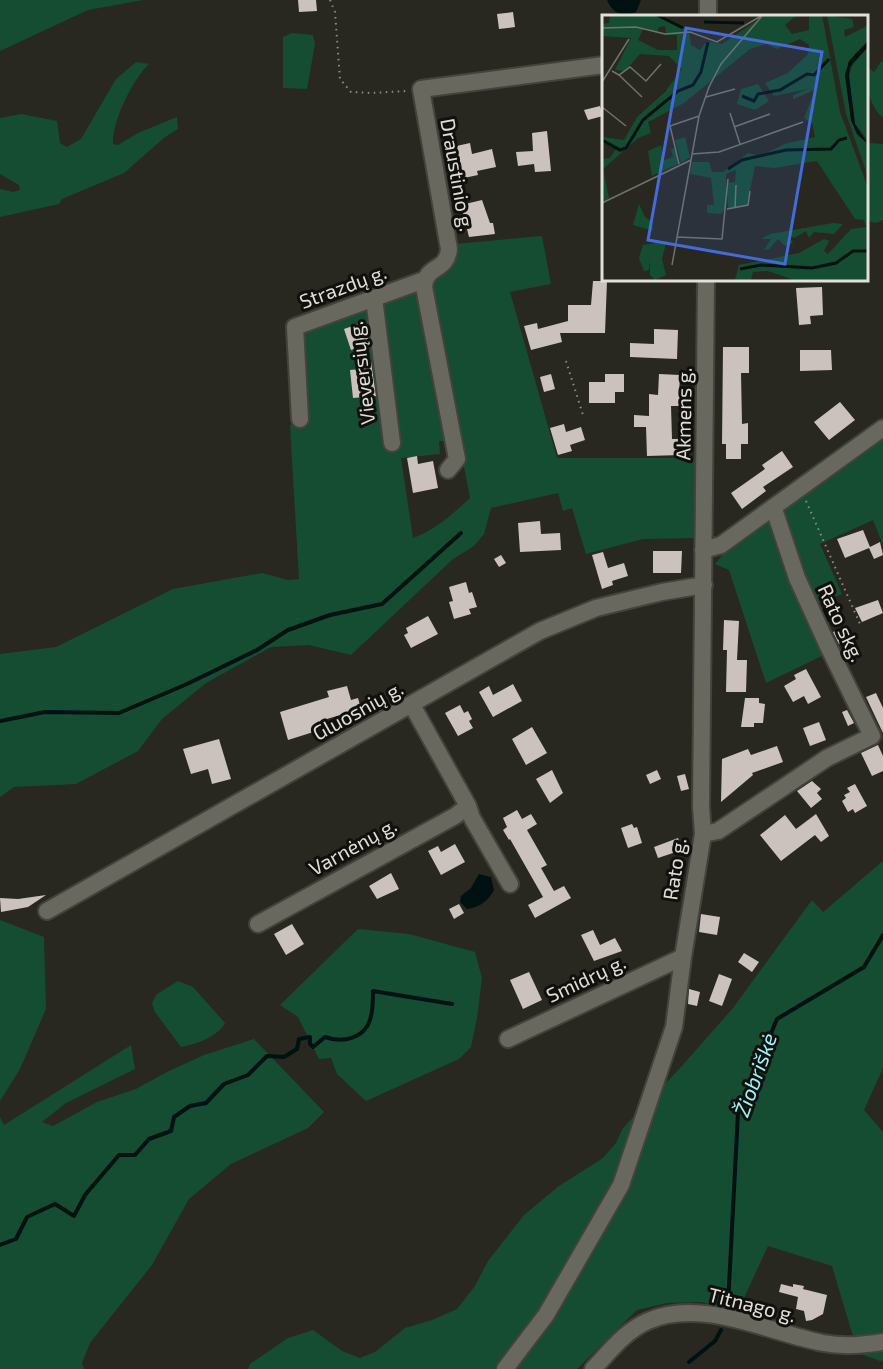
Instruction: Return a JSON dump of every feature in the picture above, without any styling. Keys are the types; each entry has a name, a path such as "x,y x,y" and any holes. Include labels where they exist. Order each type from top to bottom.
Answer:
{"street":[{"path":"421,89 602,65"},
{"name":"Draustinio g.","path":"421,89 449,249 448,258 442,265 429,272 424,280"},
{"path":"424,280 457,459 448,470"},
{"name":"Strazdų g.","path":"300,419 295,327 424,280"},
{"name":"Akmens g.","path":"703,550 706,280"},
{"name":"Vieversių g.","path":"374,298 392,443"},
{"path":"703,550 721,545 774,509 883,428"},
{"name":"Rato skg.","path":"703,834 718,831 827,758 872,736 797,579 774,509"},
{"name":"Rato g.","path":"505,1369 546,1315 621,1185 674,1027 682,957 703,834 701,807 703,550"},
{"name":"Gluosnių g.","path":"47,911 540,631 596,608 662,592 704,585"},
{"path":"412,705 510,884"},
{"name":"Varnėnų g.","path":"258,924 455,816 468,806"},
{"name":"Smidrų g.","path":"508,1039 682,957"},
{"name":"Titnago g.","path":"593,1369 625,1335 649,1320 670,1314 693,1312 718,1316 826,1344 853,1347 883,1342"}],"path":[{"path":"330,0 335,12 340,79 351,92 371,93 421,89"},
{"path":"566,361 583,416"},
{"path":"801,489 861,624"}],"green space":[{"path":"0,0 143,0 88,10 0,51"},
{"path":"292,33 313,35 315,44 307,89 283,88 283,37"},
{"path":"883,59 883,118 871,101 868,88 868,68 874,72"},
{"path":"136,62 149,64 136,80 125,101 116,124 113,144 118,145 138,133 177,117 178,129 165,137 124,173 62,199 59,204 0,217 0,189 13,192 20,190 19,185 0,174 0,118 21,114 57,121 60,143 67,147 81,139 116,79"},
{"path":"868,143 883,144 883,220 876,223 868,221"},
{"path":"542,236 551,284 510,292 557,458 696,458 698,538 643,539 586,554 572,508 563,511 558,493 491,508 484,534 474,546 453,559 351,655 309,645 271,647 206,683 162,719 138,751 76,784 14,787 0,797 0,654 56,647 173,589 262,573 288,580 299,579 290,425 308,421 301,330 419,286 451,441 439,441 440,454 401,458 413,538 436,526 470,498 429,285 433,279 451,266 455,254 454,244"},
{"path":"883,437 883,545 873,520 820,544 842,594 812,606 782,522 783,508"},
{"path":"769,518 828,653 766,683 729,570 715,564 724,553"},
{"path":"883,861 883,1068 864,1110 883,1132 883,1362 858,1353 832,1266 768,1246 738,1311 701,1302 667,1303 637,1310 577,1369 248,1369 250,1364 288,1338 313,1330 342,1351 360,1358 375,1352 405,1328 457,1309 475,1286 488,1261 524,1215 559,1186 603,1158 616,1143 623,1128 733,1008 812,900 823,912"},
{"path":"0,920 44,937 46,1009 20,1069 0,1101"},
{"path":"358,929 409,934 475,952 482,978 471,1047 459,1059 366,1101 337,1074 331,1058 319,1059 298,1017 280,1005"},
{"path":"178,981 193,987 225,1023 206,1039 181,1047 155,1012 152,1003 157,994"},
{"path":"254,1039 324,1112 308,1128 231,1164 189,1199 152,1265 90,1343 82,1363 84,1369 0,1369 0,1117 4,1125 131,1045 135,1069 66,1103 42,1122 53,1126 97,1102 136,1089 204,1055"}],"shaded area":[{"path":"607,0 641,0 636,12 622,14 615,11"},
{"path":"825,608 836,610 839,615 838,620 826,622 821,616 821,611"},
{"path":"479,874 491,877 494,890 483,903 467,909 460,902 461,896 471,888"}],"building":[{"path":"298,0 316,0 317,11 299,12"},
{"path":"513,12 515,27 499,29 497,14"},
{"path":"600,106 602,116 588,120 584,110"},
{"path":"547,131 551,171 535,172 534,164 518,166 516,152 533,151 532,133"},
{"path":"470,143 472,154 492,149 496,167 477,171 478,175 459,179 452,147"},
{"path":"482,200 490,223 493,223 495,234 469,237 461,205"},
{"path":"593,281 607,281 605,333 560,333 562,342 531,350 524,326 537,323 538,329 568,321 568,305 591,305"},
{"path":"822,287 823,315 810,316 811,324 799,325 796,288"},
{"path":"364,322 369,344 351,350 344,329"},
{"path":"654,329 678,330 677,359 630,357 630,343 654,344"},
{"path":"723,347 749,347 749,373 741,373 742,424 748,423 748,444 741,444 741,459 726,459 726,444 722,444"},
{"path":"800,350 831,350 832,370 800,371"},
{"path":"371,362 376,396 353,398 350,370 361,369 360,363"},
{"path":"551,374 555,389 544,392 540,377"},
{"path":"605,374 624,374 624,392 615,392 615,403 589,403 589,382 605,382"},
{"path":"659,374 680,375 679,395 683,395 683,406 671,406 672,439 681,439 681,455 647,456 646,427 634,427 634,415 649,416 649,394 658,395"},
{"path":"840,402 855,420 829,440 814,422"},
{"path":"564,424 566,432 581,427 585,440 570,445 572,451 558,455 550,428"},
{"path":"782,451 793,467 763,487 766,491 742,509 731,493 765,469 762,465"},
{"path":"417,456 418,464 433,461 438,488 413,493 407,458"},
{"path":"540,521 541,534 560,533 561,550 520,552 518,523"},
{"path":"863,530 870,547 880,542 883,555 874,559 869,548 845,558 837,539"},
{"path":"653,551 682,551 681,573 653,573"},
{"path":"603,552 608,568 624,563 628,576 612,581 613,585 602,589 592,555"},
{"path":"501,555 506,563 499,567 494,559"},
{"path":"466,582 477,607 469,609 471,614 454,619 449,602 453,601 449,587"},
{"path":"878,600 883,613 862,622 855,608"},
{"path":"428,616 438,634 411,648 404,635 408,633 406,628"},
{"path":"724,620 739,621 737,660 747,660 746,692 726,692 727,650 723,650"},
{"path":"840,629 845,642 839,644 833,632"},
{"path":"806,669 821,697 808,704 804,696 793,702 784,686 796,679 794,675"},
{"path":"513,684 522,701 493,717 479,692 489,686 493,695"},
{"path":"347,686 351,700 358,698 361,709 320,721 323,729 288,740 280,712 329,697 327,691"},
{"path":"876,693 883,708 883,733 866,697"},
{"path":"745,698 759,698 759,703 765,704 763,723 754,723 754,727 741,727"},
{"path":"460,705 464,713 468,711 472,719 469,721 473,728 458,736 445,713"},
{"path":"847,710 854,723 848,726 842,712"},
{"path":"819,722 826,740 810,746 803,728"},
{"path":"532,727 547,753 526,765 512,739"},
{"path":"219,739 231,779 212,784 208,769 191,774 183,749"},
{"path":"878,745 883,756 883,771 872,776 861,753"},
{"path":"777,746 783,762 752,773 753,775 721,802 722,759 748,749 751,755"},
{"path":"552,770 563,793 550,803 536,779"},
{"path":"657,770 661,779 650,784 646,775"},
{"path":"685,774 689,789 681,791 677,776"},
{"path":"812,781 821,789 817,793 822,799 811,808 797,791"},
{"path":"855,784 867,806 855,813 853,809 848,812 842,801 846,798 844,795 850,792 847,788"},
{"path":"517,810 522,819 531,814 537,824 527,830 547,865 541,868 554,891 564,886 571,898 535,918 528,905 543,897 503,830 507,827 503,818"},
{"path":"816,814 829,836 821,842 815,835 781,861 760,835 785,815 796,829"},
{"path":"632,824 634,828 637,827 642,843 628,848 621,828"},
{"path":"678,838 682,850 658,858 654,847"},
{"path":"455,844 465,862 441,875 428,851 438,846 441,852"},
{"path":"391,873 399,889 377,899 369,886"},
{"path":"46,895 28,907 1,912 0,898 18,899"},
{"path":"459,904 464,913 454,919 449,909"},
{"path":"701,914 720,917 717,935 699,932"},
{"path":"292,924 304,944 286,955 274,934"},
{"path":"593,930 600,945 615,938 622,951 594,961 581,935"},
{"path":"744,953 759,962 752,972 738,962"},
{"path":"529,972 542,1000 523,1009 510,980"},
{"path":"719,974 732,979 722,1006 709,1001"},
{"path":"689,989 700,992 697,1006 688,1004"},
{"path":"781,1284 793,1287 793,1284 804,1286 803,1289 827,1295 823,1314 806,1321 804,1311 796,1309 798,1297 779,1292"}],"waterway":[{"path":"0,721 45,712 119,713 187,684 257,650 288,630 330,615 382,604 461,533"},
{"name":"Žiobriškė","path":"728,1305 738,1113 777,1019 864,967 883,935"},
{"path":"0,1245 16,1239 27,1217 55,1204 74,1216 85,1195 119,1155 135,1155 149,1139 171,1131 174,1117 190,1106 206,1103 224,1084 248,1075 267,1056 284,1057 297,1049 299,1039 310,1037 310,1044 313,1047 325,1037 338,1040 352,1038 363,1032 370,1020 373,991 452,1004"},
{"name":"Žiobriškė","path":"689,1362 715,1341 721,1330"}]}
